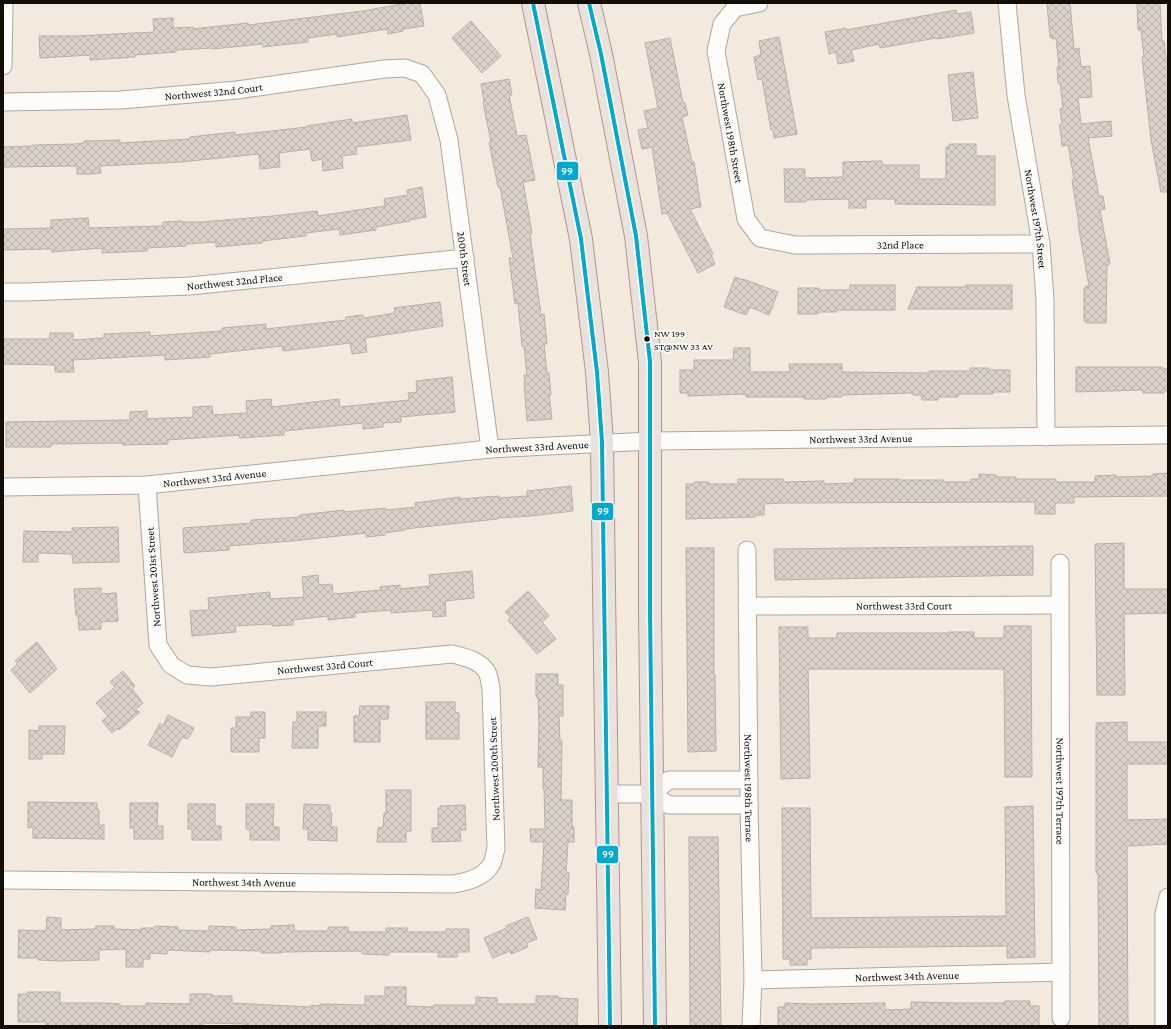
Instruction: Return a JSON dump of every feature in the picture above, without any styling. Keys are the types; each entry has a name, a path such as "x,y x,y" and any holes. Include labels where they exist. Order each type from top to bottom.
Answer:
{"main road":[{"path":"533,3 581,239 597,372 602,442 606,613 606,794 610,1026"},
{"path":"589,3 601,54 636,236 650,362 650,610 655,1026"}],"street":[{"path":"3,66 4,3"},
{"name":"Northwest 198th Street","path":"759,3 735,8 722,24 716,51 746,219 760,238"},
{"name":"Northwest 197th Street","path":"1007,3 1016,95 1041,244 1045,300 1046,437"},
{"name":"Northwest 32nd Court","path":"3,102 120,100 222,91 384,69 405,68 422,74"},
{"name":"200th Street","path":"422,74 437,96 449,140 490,449"},
{"name":"32nd Place","path":"760,238 795,245 1041,244"},
{"name":"Northwest 32nd Place","path":"3,292 190,286 465,258"},
{"name":"Northwest 33rd Avenue","path":"3,487 147,485 490,449 602,442 1168,435"},
{"name":"Northwest 201st Street","path":"147,485 158,645 170,665"},
{"name":"Northwest 198th Terrace","path":"747,550 749,805 753,980 751,1026"},
{"name":"Northwest 197th Terrace","path":"1060,563 1061,1018"},
{"name":"Northwest 33rd Court","path":"747,606 1060,606"},
{"name":"Northwest 33rd Court","path":"170,665 187,675 211,677 452,654 469,658 480,664"},
{"name":"Northwest 200th Street","path":"480,664 487,672 491,688 496,849 492,865 483,873"},
{"path":"652,794 669,780 749,780"},
{"path":"606,794 652,794 669,805 749,805"},
{"name":"Northwest 34th Avenue","path":"3,880 453,884 470,881 483,873"},
{"path":"1164,1026 1164,914 1168,897"},
{"name":"Northwest 34th Avenue","path":"753,980 1061,972"}],"building":[{"path":"407,3 420,3 424,26 403,29 403,31 388,34 387,29 337,37 337,34 308,38 308,42 263,47 262,44 213,49 176,50 176,52 135,55 135,57 90,60 90,55 40,58 39,36 77,36 154,32 153,19 173,18 173,28 193,27 193,29 248,23 248,25 363,11"},
{"path":"1070,3 1074,49 1079,48 1081,67 1090,66 1092,97 1078,98 1081,124 1111,121 1112,136 1088,138 1099,196 1103,196 1105,209 1100,210 1110,264 1107,265 1106,323 1086,323 1086,321 1084,321 1084,288 1089,286 1078,224 1072,180 1074,179 1068,145 1062,146 1059,125 1062,124 1060,109 1063,108 1060,83 1058,83 1057,67 1059,67 1056,38 1052,39 1052,37 1050,37 1047,4"},
{"path":"1137,3 1160,3 1162,41 1164,41 1166,59 1168,59 1168,192 1161,192 1151,140 1142,57 1144,57 1141,30 1138,30"},
{"path":"956,10 957,14 971,12 974,33 880,48 879,44 851,50 854,61 838,64 836,52 829,54 825,32 846,28 846,30"},
{"path":"471,21 501,56 482,73 452,38"},
{"path":"779,37 797,134 774,138 773,130 771,130 762,79 758,80 754,57 761,55 759,41"},
{"path":"670,38 683,103 685,103 688,115 682,117 692,162 694,162 701,207 690,209 713,254 711,255 715,264 698,273 667,213 662,214 652,147 642,149 638,130 648,128 644,111 658,108 645,43"},
{"path":"973,72 978,118 953,121 948,75"},
{"path":"509,79 512,95 509,95 517,136 526,135 535,180 523,182 532,233 530,234 541,315 544,314 547,344 544,344 547,373 549,373 551,395 549,395 552,419 527,421 524,375 527,375 524,346 522,346 518,303 515,304 509,258 513,258 500,187 498,187 489,142 491,142 483,102 481,84"},
{"path":"407,115 411,140 356,147 357,154 342,156 343,168 323,171 322,159 312,161 310,149 279,153 280,167 260,169 259,154 181,162 100,166 101,173 89,174 77,174 77,166 3,167 3,147 76,144 84,143 84,141 120,140 120,143 190,139 190,137 235,132 235,135 307,127 352,119 352,123"},
{"path":"949,144 976,144 976,156 995,156 995,205 895,204 895,199 866,199 866,208 849,208 849,199 785,202 784,169 805,169 805,178 843,177 843,162 882,161 882,165 919,165 919,179 946,179 946,147 949,147"},
{"path":"422,187 426,217 376,227 376,230 340,235 339,229 306,233 306,236 262,241 262,243 216,247 216,242 186,244 186,246 147,248 147,251 102,253 102,248 52,252 52,249 3,250 3,229 51,228 51,220 88,218 89,228 163,226 163,222 202,222 317,211 318,216 385,206 384,199 408,195 407,190"},
{"path":"735,277 778,292 769,315 750,307 746,315 724,307"},
{"path":"850,285 895,285 895,310 837,310 837,312 818,312 818,314 798,314 798,288 850,290"},
{"path":"966,285 1012,285 1012,309 908,309 917,287 966,287"},
{"path":"440,302 443,326 365,338 367,352 352,354 350,343 283,351 282,346 210,354 210,357 165,360 165,355 73,360 74,372 55,372 55,365 3,364 3,339 50,339 50,333 73,333 73,340 104,338 104,334 150,332 150,336 222,331 222,328 266,324 266,329 346,320 346,317 363,315 364,318 395,313 394,308"},
{"path":"734,348 750,348 750,372 790,372 789,364 842,364 842,372 929,373 929,371 970,371 970,368 1010,370 1010,392 993,392 993,394 958,394 958,397 938,397 938,400 922,400 921,395 913,395 913,393 842,395 842,397 826,397 826,399 804,399 804,397 746,397 746,394 688,396 688,393 680,393 680,370 694,370 694,360 733,360"},
{"path":"1076,367 1162,367 1168,369 1168,391 1164,391 1164,393 1143,393 1143,390 1076,392"},
{"path":"452,377 455,412 401,417 401,422 383,423 383,427 363,429 363,423 284,431 284,435 240,438 239,435 168,440 168,444 51,444 51,447 6,447 6,422 130,420 130,412 147,411 147,419 193,417 193,407 212,406 213,415 247,413 246,401 271,399 272,407 339,399 340,407 409,400 408,393 417,392 416,381"},
{"path":"1168,473 1168,496 1074,497 1074,503 1055,503 1055,514 1035,514 1035,502 783,503 764,504 764,515 756,515 755,517 686,519 686,484 694,484 694,482 709,482 708,484 738,484 738,479 783,479 783,482 824,481 824,484 854,483 854,479 899,479 971,482 971,479 979,479 979,474 996,475 996,477 1016,477 1016,479 1056,479 1056,482 1095,482 1095,476 1153,476 1153,474"},
{"path":"571,486 573,511 405,529 385,533 385,535 366,537 366,533 229,546 229,550 184,553 183,528 251,523 251,520 300,517 300,515 344,510 345,512 416,507 415,503 460,497 460,499 499,496 499,498 527,496 527,491"},
{"path":"118,527 119,562 73,563 72,554 38,553 38,562 23,562 24,531 72,532 72,528"},
{"path":"1124,543 1124,589 1168,589 1168,613 1124,614 1125,695 1097,695 1095,544"},
{"path":"1033,546 1033,575 775,580 774,549"},
{"path":"686,548 714,548 714,675 716,751 688,752"},
{"path":"472,571 474,598 445,601 446,616 433,617 433,610 391,613 391,610 355,613 355,617 328,620 328,616 293,620 293,625 272,626 272,624 235,626 236,632 192,636 190,611 209,610 208,598 270,592 270,599 304,597 302,577 318,575 319,585 332,584 333,594 381,590 380,587 400,585 400,589 430,586 429,575"},
{"path":"101,588 101,594 116,593 118,621 101,622 101,629 79,630 78,616 76,616 74,589"},
{"path":"528,591 549,616 542,622 556,639 537,654 508,620 511,618 505,612"},
{"path":"1004,626 1031,626 1032,777 1005,777 1004,669 808,669 810,778 781,779 779,627 808,627 808,638 837,638 837,633 974,632 974,638 1004,638"},
{"path":"37,642 57,669 30,693 11,670 18,664 15,661"},
{"path":"123,671 135,686 132,689 143,703 135,710 140,712 119,730 118,728 112,733 102,721 108,716 96,703 115,687 110,682"},
{"path":"536,674 558,674 558,685 563,685 563,716 559,716 560,741 562,741 561,800 572,800 572,827 574,827 574,842 568,842 566,873 569,873 568,894 566,894 565,910 535,908 536,889 541,890 544,842 531,842 530,829 545,829 543,767 538,767 539,723 538,697 536,697"},
{"path":"426,702 455,702 455,712 459,713 459,739 426,739"},
{"path":"360,706 389,706 388,719 380,719 380,742 354,742 354,716 359,716"},
{"path":"251,712 265,712 265,738 259,738 259,752 231,752 231,728 236,728 236,717 251,717"},
{"path":"297,712 326,712 326,726 318,726 318,748 292,748 293,722 297,722"},
{"path":"168,715 194,728 188,739 182,737 172,757 148,745 160,723 163,726"},
{"path":"1127,722 1127,742 1168,742 1168,764 1127,764 1127,820 1168,819 1168,844 1127,846 1128,1026 1099,1026 1098,873 1096,873 1096,723"},
{"path":"39,726 65,726 64,754 42,754 42,759 29,759 29,730 39,731"},
{"path":"386,790 411,790 411,831 406,831 406,842 377,842 378,828 383,827 384,813 386,813"},
{"path":"28,802 97,803 97,810 99,810 99,825 104,825 104,839 33,838 33,827 28,828"},
{"path":"130,803 158,803 157,826 163,826 163,839 134,839 134,828 130,828"},
{"path":"188,804 215,804 215,826 221,826 221,840 192,840 192,829 188,829"},
{"path":"246,804 274,804 273,827 279,827 279,840 250,840 250,829 246,829"},
{"path":"304,804 330,805 330,813 332,813 331,827 337,827 337,841 308,840 308,829 303,829"},
{"path":"465,805 466,830 460,830 461,841 432,842 432,828 438,828 438,808 440,808 440,806"},
{"path":"1033,806 1035,957 1007,958 1007,946 811,948 811,959 807,959 807,965 790,965 790,959 783,959 782,808 810,808 811,918 1006,916 1005,807"},
{"path":"689,837 718,837 721,1026 690,1026"},
{"path":"47,917 61,918 61,930 95,929 96,926 114,926 114,929 141,930 141,928 155,928 155,926 178,927 178,930 209,931 209,926 236,927 236,930 271,929 271,926 294,925 294,931 328,931 328,927 348,927 348,932 386,932 386,928 407,928 407,932 446,932 446,929 469,929 469,952 458,952 457,957 438,957 438,952 389,952 389,955 362,954 362,951 261,953 262,951 210,950 210,952 167,950 167,954 150,953 150,959 143,959 143,967 126,967 126,949 99,950 99,960 60,961 38,960 38,958 18,958 19,930 46,931"},
{"path":"528,917 537,939 526,943 528,947 511,954 510,951 493,958 484,938 507,928 506,926"},
{"path":"385,987 406,987 406,1006 434,1007 434,1005 476,1005 476,997 497,998 497,1004 536,1004 536,996 558,996 558,998 578,999 577,1026 247,1026 247,1024 203,1023 203,1026 46,1026 46,1022 18,1022 18,994 27,994 27,992 60,992 60,1003 106,1003 120,1004 120,1006 146,1006 146,1003 190,1004 190,994 212,994 212,996 232,996 232,1003 310,1007 311,1005 320,1006 320,1004 365,1005 365,996 385,996"},
{"path":"1005,1001 1030,1001 1030,1006 1039,1006 1039,1026 778,1026 778,1007 784,1007 785,1003 885,1003 885,1010 911,1009 911,1002 1005,1003"}],"transit line":[{"name":"99","path":"533,3 581,239 597,372 602,442 610,1026"},
{"name":"99","path":"589,3 601,54 636,236 650,362 650,610 655,1026"}],"place":[{"name":"NW 199 ST@NW 33 AV","path":"647,339"}]}
